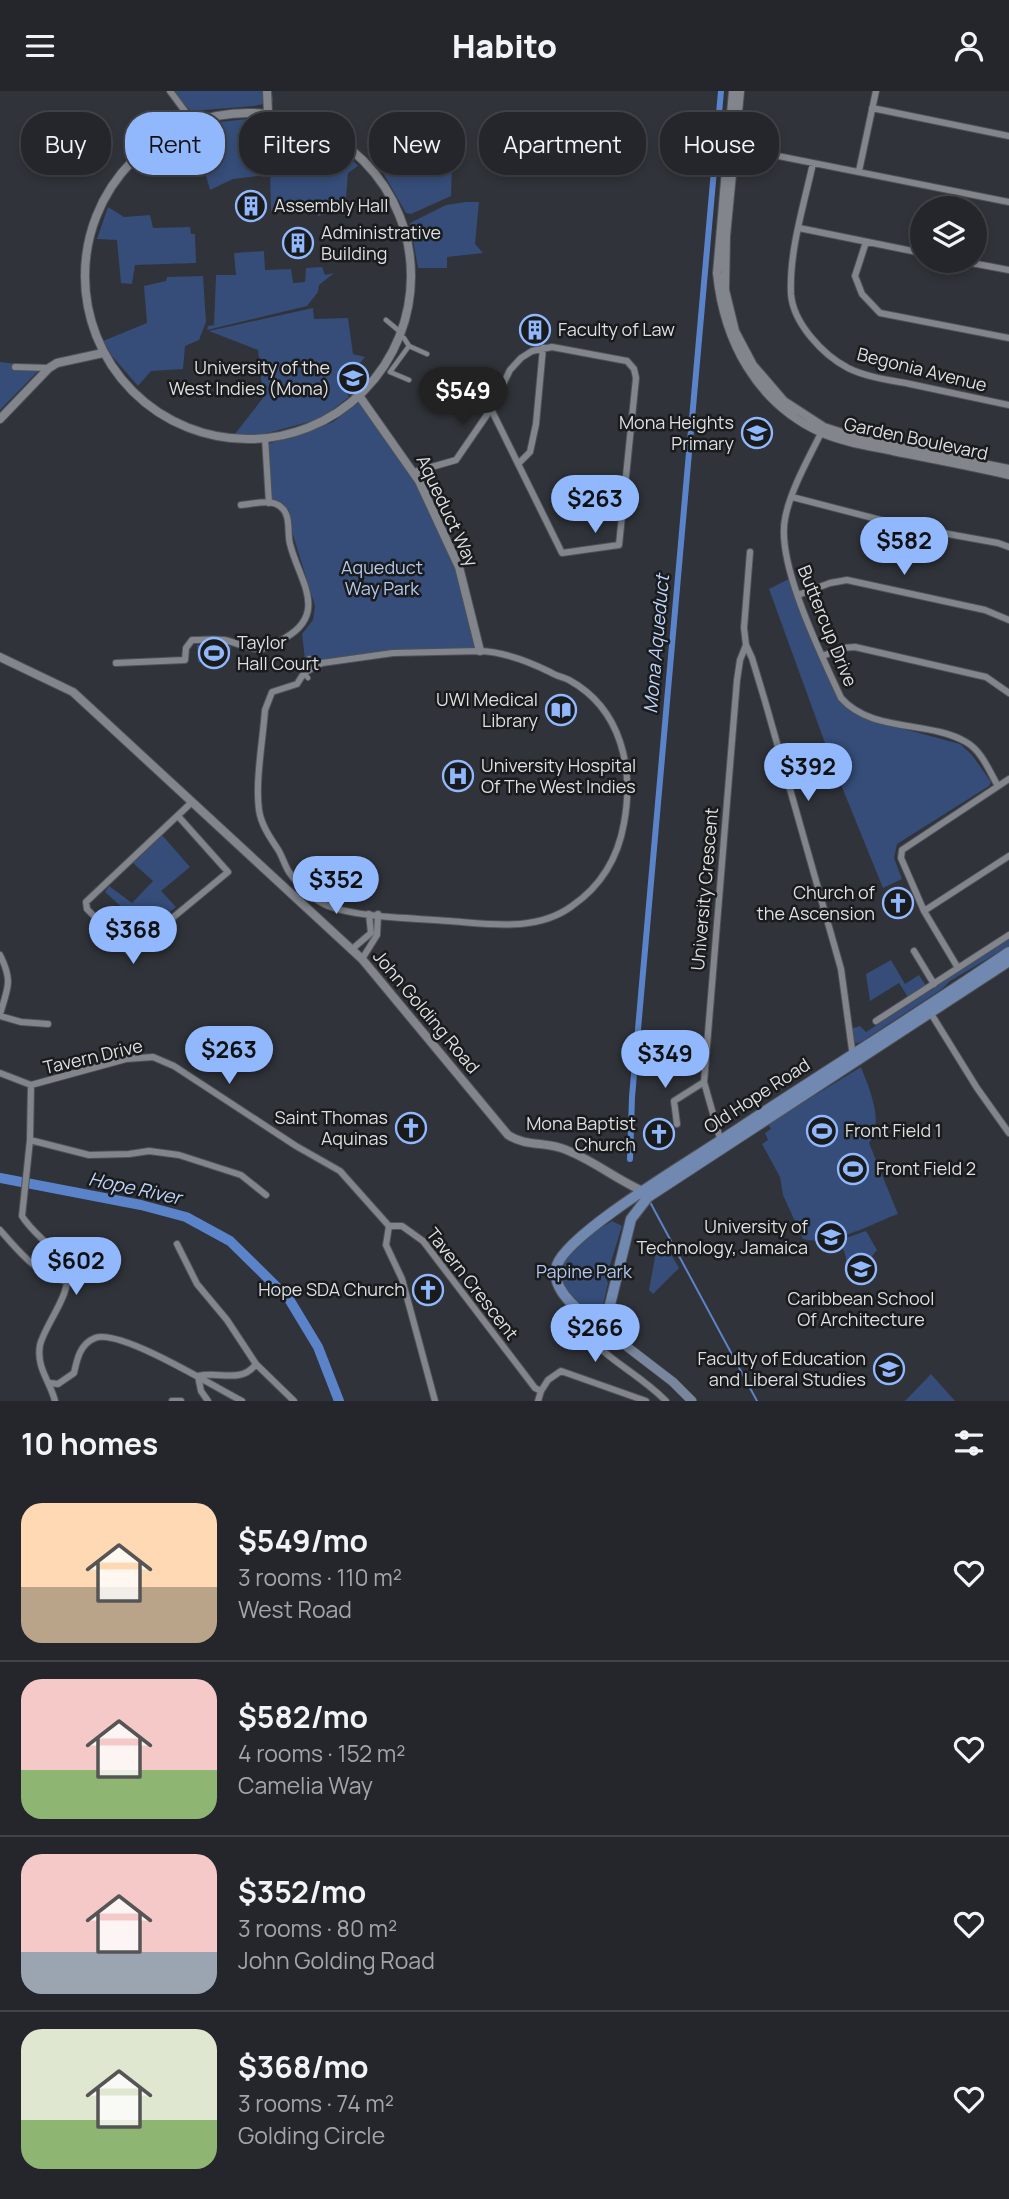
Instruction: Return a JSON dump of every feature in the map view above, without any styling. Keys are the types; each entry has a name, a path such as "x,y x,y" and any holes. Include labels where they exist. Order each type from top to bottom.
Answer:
{"main road":[{"name":"Old Hope Road","path":"564,1293 555,1274 562,1255 579,1238 928,1010 1009,953"},
{"name":"Old Hope Road","path":"928,1010 1009,961"},
{"name":"Old Hope Road","path":"604,1329 628,1230 648,1193"},
{"path":"604,1220 619,1219 625,1223 628,1230"},
{"path":"564,1293 584,1314 673,1382 692,1401"}],"street":[{"path":"170,91 186,112"},
{"path":"267,91 268,112"},
{"name":"Garden Boulevard","path":"732,112 733,91"},
{"name":"Garden Boulevard","path":"737,112 740,91"},
{"path":"859,171 876,91"},
{"path":"872,108 1009,136"},
{"path":"125,170 102,205 88,245 85,286 89,319 103,353 134,394 168,419 193,432 254,440 311,427 334,416 360,397 389,358 401,333 412,283 408,245 401,217 374,172 355,154"},
{"path":"779,156 1009,202"},
{"name":"Begonia Avenue","path":"813,163 792,268 791,296 795,311 813,341 848,368 875,377 1009,405"},
{"name":"Garden Boulevard","path":"729,175 725,290 735,331 753,365 772,390 822,430 868,446 1009,475"},
{"path":"799,228 910,251"},
{"path":"866,242 855,276 862,294 880,313 1009,338"},
{"path":"987,266 1009,270"},
{"path":"386,320 398,330"},
{"path":"404,338 409,346 427,354"},
{"path":"409,346 390,372 409,380"},
{"path":"414,472 456,460 491,409 510,370 520,358 532,351 552,347 627,361 634,369 636,378 619,545 562,552 491,409"},
{"path":"518,464 530,452 536,424 544,348"},
{"path":"0,419 57,363 103,353"},
{"path":"15,367 50,368"},
{"name":"Aqueduct Way","path":"360,397 414,472 459,567 480,651"},
{"name":"Garden Boulevard","path":"822,430 1009,469"},
{"name":"Buttercup Drive","path":"822,430 792,497 782,540 785,561 841,698 850,708 864,716 941,733 967,743 978,752 998,786"},
{"path":"265,438 269,503"},
{"path":"792,497 904,526 1009,547"},
{"path":"116,663 185,660 186,648 192,640 226,640 260,649 293,633 305,622 309,615 308,604 290,544 287,516 282,508 269,503 241,505"},
{"name":"University Crescent","path":"750,552 744,628 746,645 765,701 841,969 853,1059"},
{"path":"798,595 830,583 847,580 985,610 1009,620"},
{"name":"University Crescent","path":"719,1135 704,1082 737,680 746,645"},
{"path":"823,656 842,648 855,647 986,677 1009,693"},
{"path":"480,651 503,653 570,680 595,700 610,719 623,746 627,805 616,853 605,874 592,891 561,914 540,921 496,925 369,914 326,905 307,891 289,872 261,821 258,797 268,699 272,692 297,684 306,675 315,666 351,658 393,653 480,651"},
{"name":"John Golding Road","path":"0,657 73,692 362,959 508,1135 525,1143 564,1149 626,1185 648,1193"},
{"path":"306,675 309,659"},
{"path":"958,968 924,911 901,858 902,851 1009,779"},
{"path":"178,816 228,872 130,953 87,909 86,902 192,802"},
{"path":"924,911 1009,856"},
{"path":"351,950 371,933 369,914"},
{"path":"362,959 377,936 379,914"},
{"path":"876,1021 1009,935"},
{"path":"914,951 934,983"},
{"path":"0,955 9,974 0,1015 21,1022 48,1024"},
{"path":"928,1010 1009,1133"},
{"name":"Tavern Drive","path":"0,1073 31,1085 126,1059 153,1057 174,1066 296,1146 340,1171 389,1226"},
{"path":"677,1124 674,1101 704,1082"},
{"path":"31,1085 30,1140 22,1216 59,1257 67,1272 68,1282 41,1344 41,1369 50,1383 55,1401"},
{"path":"30,1140 89,1155 149,1151 179,1155 241,1175 266,1195"},
{"path":"389,1226 386,1245 402,1279 435,1401"},
{"name":"Tavern Crescent","path":"389,1226 402,1226 424,1241 535,1388 541,1391"},
{"path":"0,1230 38,1269 51,1277 68,1282"},
{"path":"177,1244 197,1284 227,1320 256,1364 294,1401"},
{"path":"564,1293 586,1336 615,1363 666,1401"},
{"path":"50,1383 58,1384 74,1373 76,1360 83,1347 95,1338 113,1336 198,1376 242,1401"},
{"path":"198,1376 211,1374 238,1377 251,1371 256,1364"},
{"path":"538,1401 548,1380 561,1371 646,1401"},
{"path":"198,1376 201,1391 208,1401"},
{"path":"172,1401 181,1401"}],"green space":[{"path":"171,91 272,91 273,102 191,111"},
{"path":"239,120 239,175 266,175 233,179 210,190 206,175 225,175 225,121"},
{"path":"270,175 348,175 345,210 318,216 315,207 291,206 286,212 271,211"},
{"path":"384,175 452,175 451,196 411,214 406,213"},
{"path":"479,202 475,244 483,253 447,257 447,268 418,268 410,223 446,205"},
{"path":"108,207 124,217 150,215 153,228 190,227 191,234 195,234 196,263 135,265 132,284 121,283 117,240 97,239"},
{"path":"264,251 265,270 291,269 293,283 305,282 306,268 322,267 325,275 334,273 319,285 318,292 307,306 207,330 208,326 214,325 216,275 236,275 234,253"},
{"path":"203,276 206,322 199,340 185,346 183,369 151,371 138,386 112,356 103,341 147,323 144,286 166,281 167,277"},
{"path":"313,308 314,319 348,318 353,354 365,357 343,384 349,397 320,419 264,434 235,434 263,398 258,350 209,331"},
{"path":"0,362 42,367 0,410"},
{"name":"Aqueduct Way Park","path":"360,401 415,478 457,568 477,649 404,651 306,668 302,634 313,620 315,606 293,535 289,510 270,500 267,444 295,437 333,422"},
{"path":"789,579 836,695 844,706 863,718 960,744 972,755 991,782 989,786 897,844 894,858 902,879 883,888 833,765 769,589"},
{"name":"Taylor Hall Court","path":"197,645 231,646 229,661 198,662"},
{"path":"162,835 190,867 161,891 176,907 147,930 105,892 109,886 132,903 153,881 133,863"},
{"path":"1009,939 1009,946 950,981 861,1042 853,1044 850,1029 860,1026 866,1032"},
{"path":"891,960 905,984 919,975 926,986 908,997 899,983 870,1001 866,974"},
{"path":"861,1067 876,1116 874,1135 869,1143 898,1214 839,1237 815,1241 803,1239 783,1195 780,1177 762,1144 768,1140 765,1133 771,1129 768,1124"},
{"name":"Papine Park","path":"612,1221 622,1226 606,1278 608,1283 601,1314 597,1318 591,1317 565,1288 561,1272 562,1262 584,1238"},
{"path":"866,1231 877,1250 868,1261 846,1267 846,1257 840,1240"},
{"path":"667,1247 679,1268 653,1294 649,1290 656,1252"},
{"path":"931,1374 955,1401 904,1401 906,1400"}],"waterway":[{"name":"Mona Aqueduct","path":"630,1159 632,1097 721,91"},
{"name":"Hope River","path":"0,1178 141,1205 186,1217 230,1241 289,1299 318,1347 339,1401"},
{"path":"650,1202 757,1401"}],"place":[{"name":"Assembly Hall","path":"251,206"},
{"name":"Administrative Building","path":"298,243"},
{"name":"Faculty of Law","path":"535,330"},
{"name":"University of the West Indies (Mona)","path":"353,378"},
{"name":"Mona Heights Primary","path":"757,433"},
{"name":"Taylor Hall Court","path":"214,653"},
{"name":"UWI Medical Library","path":"561,710"},
{"name":"University Hospital Of The West Indies","path":"458,776"},
{"name":"Church of the Ascension","path":"898,903"},
{"name":"Saint Thomas Aquinas","path":"411,1128"},
{"name":"Front Field 1","path":"822,1131"},
{"name":"Mona Baptist Church","path":"659,1134"},
{"name":"Front Field 2","path":"853,1169"},
{"name":"University of Technology, Jamaica","path":"831,1237"},
{"name":"Caribbean School Of Architecture","path":"861,1269"},
{"name":"Hope SDA Church","path":"428,1290"},
{"name":"Faculty of Education and Liberal Studies","path":"889,1369"}]}
